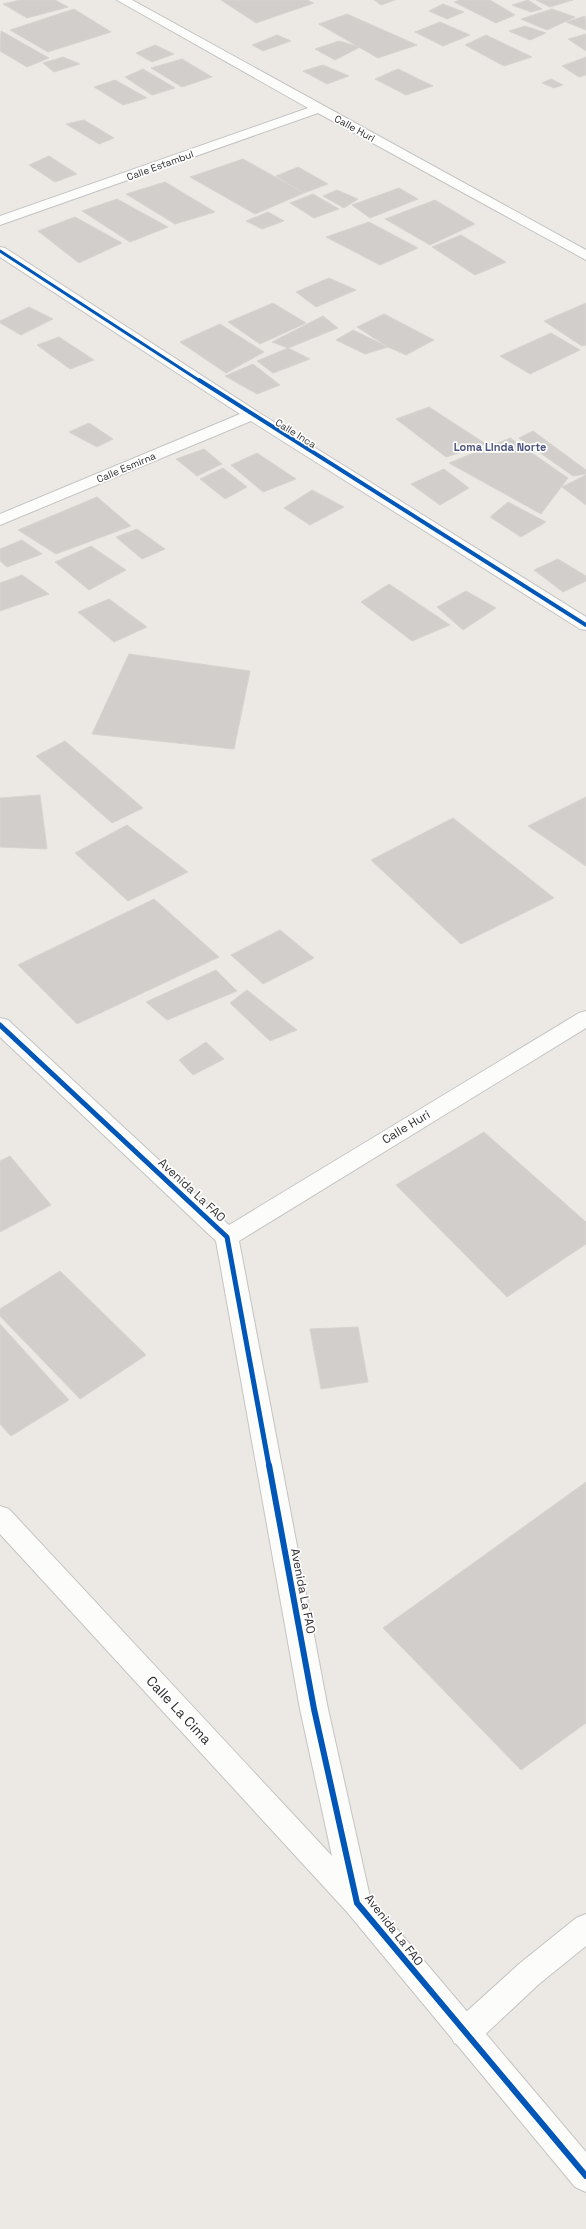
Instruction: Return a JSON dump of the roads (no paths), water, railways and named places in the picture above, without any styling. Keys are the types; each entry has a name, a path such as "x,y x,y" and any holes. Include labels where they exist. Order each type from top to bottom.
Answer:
{"street":[{"name":"Calle Huri","path":"123,0 586,256"},
{"name":"Calle Estambul","path":"0,222 320,108"},
{"name":"Calle Inca","path":"0,251 252,415 586,625"},
{"name":"Calle Esmirna","path":"0,520 252,415"},
{"name":"Calle Huri","path":"227,1237 586,1018"},
{"name":"Avenida La FAO","path":"0,1025 227,1237 314,1709 357,1903 586,2176"},
{"name":"Calle La Cima","path":"0,1518 357,1903"},
{"path":"465,2032 529,1974 586,1928"}],"district":[{"name":"Loma Linda Norte","path":"500,447"}]}
